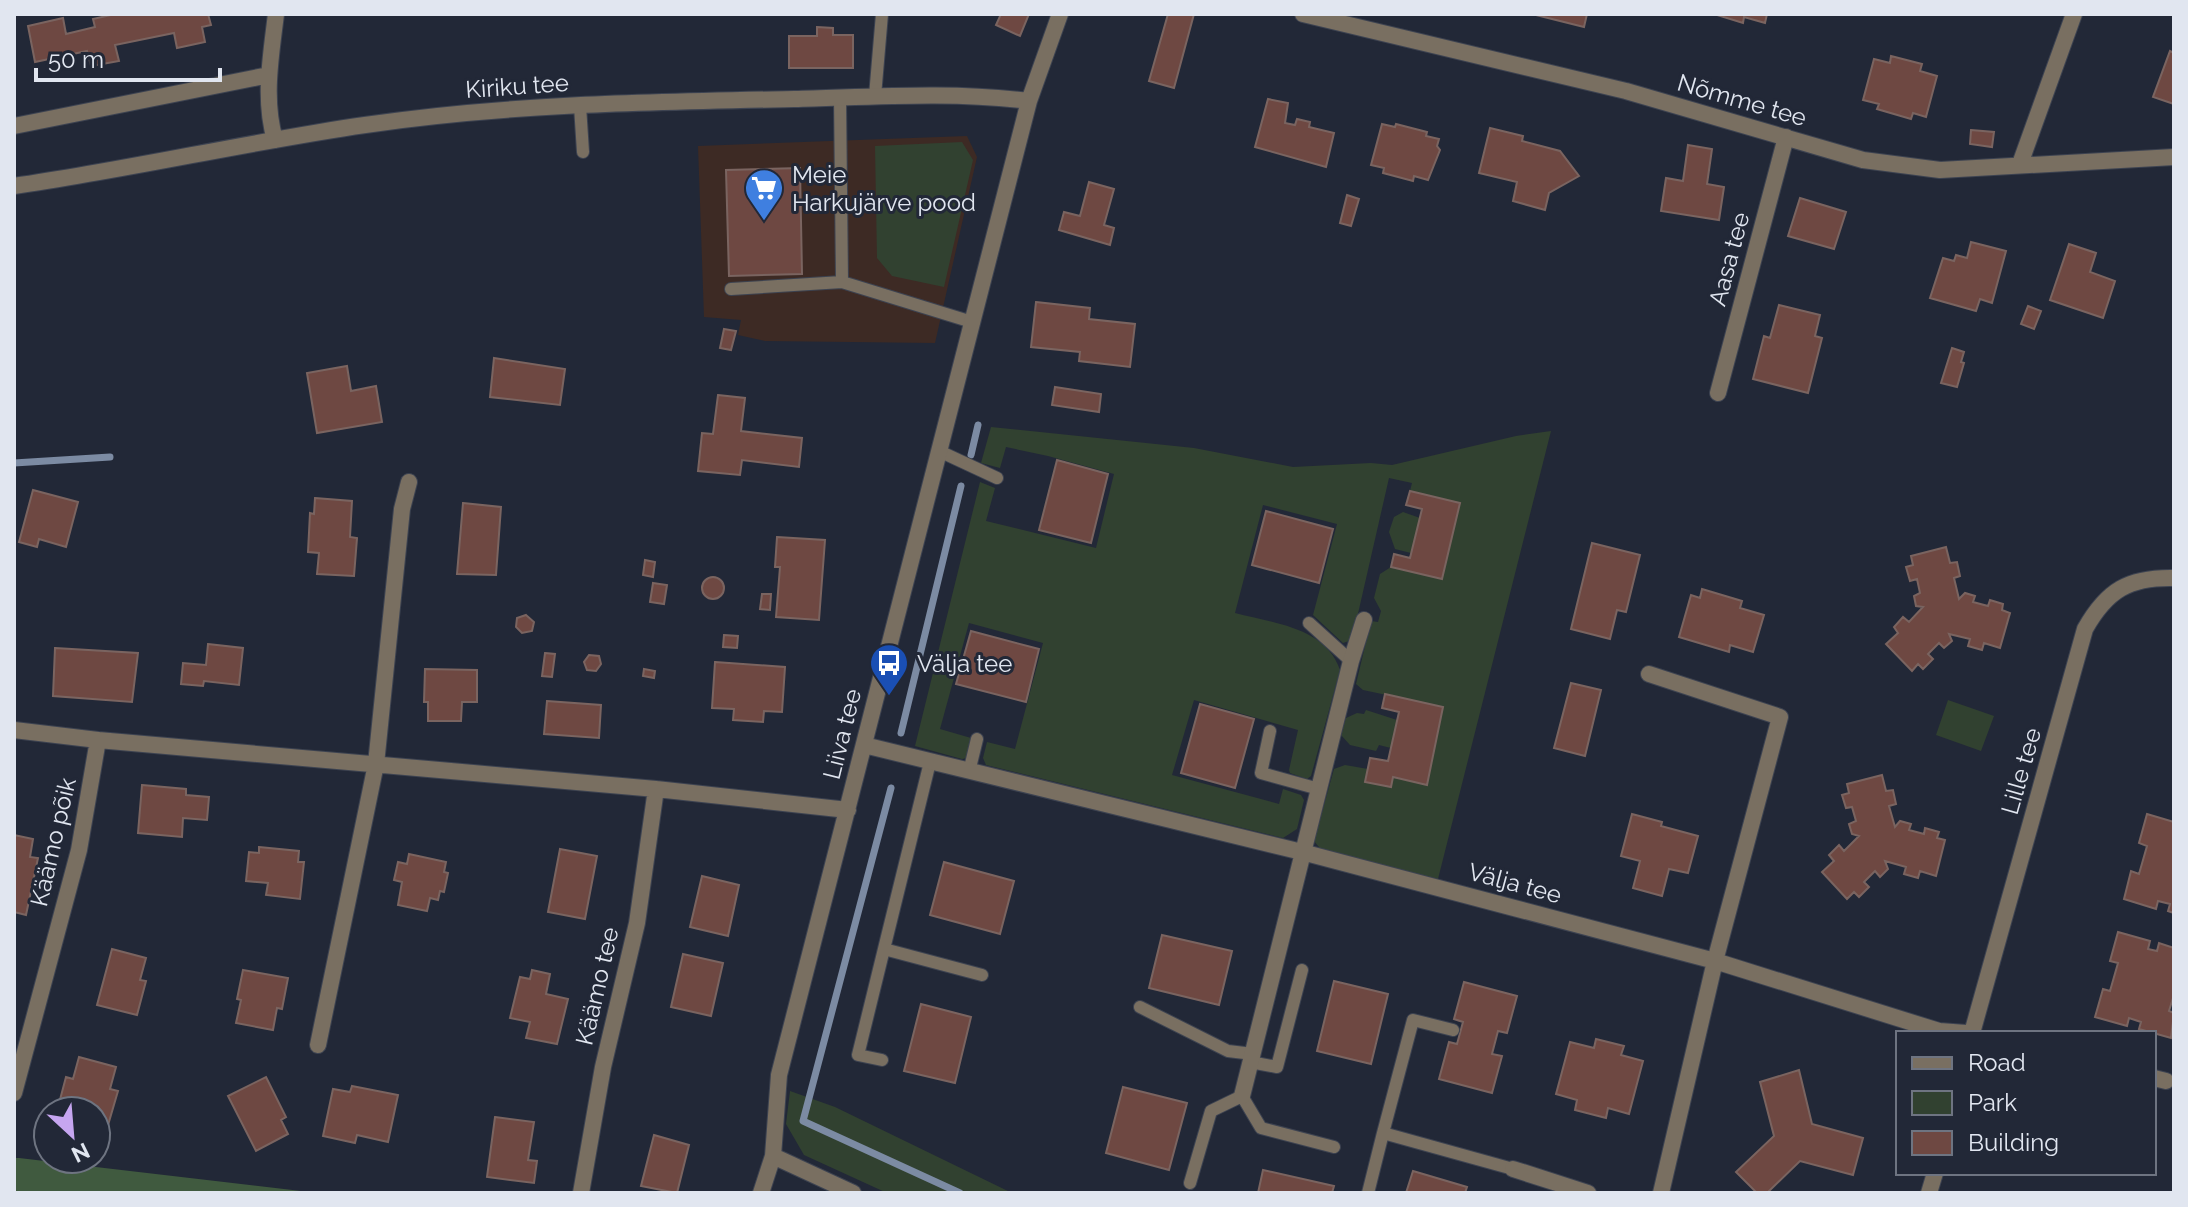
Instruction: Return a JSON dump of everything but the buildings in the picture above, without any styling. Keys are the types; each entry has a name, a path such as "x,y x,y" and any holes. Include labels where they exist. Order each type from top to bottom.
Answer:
{"street":[{"path":"275,140 269,121 269,75 276,14"},
{"name":"Liiva tee","path":"761,1193 773,1156 779,1075 1029,101 1060,14"},
{"name":"Nõmme tee","path":"1303,14 1626,91 1863,160 1940,170 2174,157"},
{"path":"2020,164 2074,14"},
{"path":"14,126 269,75"},
{"name":"Kiriku tee","path":"14,186 366,125 478,112 676,101 875,96 986,96 1029,101"},
{"name":"Aasa tee","path":"1718,393 1786,137"},
{"path":"318,1045 376,764 402,509 409,482"},
{"name":"Lille tee","path":"1973,1031 2085,629 2096,609 2116,590 2143,580 2174,578"},
{"path":"1242,1096 1302,852 1364,620"},
{"path":"1649,674 1780,717 1715,961 1661,1193"},
{"path":"14,730 656,789 848,810"},
{"name":"Käämo põik","path":"14,1093 79,850 98,740"},
{"name":"Välja tee","path":"864,745 1302,852 1715,961 1939,1031"},
{"name":"Käämo tee","path":"581,1193 603,1067 637,923 656,789"},
{"path":"773,1156 853,1193"},
{"path":"1513,1169 1588,1193"}],"lane":[{"path":"875,96 882,14"},
{"path":"840,98 842,282"},
{"path":"580,106 583,152"},
{"path":"731,289 842,282 972,322"},
{"path":"939,451 997,478"},
{"path":"1309,623 1351,661"},
{"path":"1270,731 1261,773 1319,789"},
{"path":"969,772 977,739"},
{"path":"882,1060 858,1055 930,762"},
{"path":"884,949 982,975"},
{"path":"1140,1007 1228,1051 1277,1067 1302,970"},
{"path":"1368,1193 1413,1020 1453,1030"},
{"path":"1190,1183 1211,1111 1242,1096 1261,1128 1334,1147"},
{"path":"1383,1133 1513,1169"}],"shaded area":[{"path":"967,136 977,157 935,343 765,341 738,335 741,320 704,317 698,146"}],"green space":[{"path":"962,142 973,160 944,287 892,276 877,258 875,146"},
{"path":"991,427 1194,448 1293,467 1371,463 1392,465 1516,436 1551,431 1438,879 1323,852 1314,841 1334,769 1345,765 1368,769 1366,782 1390,787 1393,777 1427,784 1443,707 1363,690 1356,684 1371,621 1378,622 1381,611 1374,598 1380,574 1391,567 1442,579 1459,503 1410,491 1412,483 1389,478 1357,618 1349,641 1343,643 1313,615 1337,524 1263,505 1235,613 1281,624 1311,636 1323,644 1340,670 1311,776 1307,779 1289,770 1298,730 1194,700 1172,775 1279,804 1283,789 1301,795 1304,800 1297,829 1283,838 986,765 983,758 987,742 1015,749 1043,643 969,623 940,729 971,738 967,758 915,746 980,482 995,488 986,521 1096,548 1114,474 1006,447 1000,468 981,463"},
{"path":"1403,512 1420,518 1411,553 1395,549 1389,532 1394,517"},
{"path":"1948,700 1994,716 1981,751 1936,735"},
{"path":"1366,710 1397,720 1391,748 1379,745 1376,751 1350,745 1341,735 1346,718 1357,713 1364,714"},
{"path":"790,1091 835,1107 1012,1193 887,1193 804,1155 786,1124"},
{"path":"14,1158 19,1158 32,1160 32,1175 112,1175 112,1169 318,1193 14,1193"}],"waterway":[{"path":"971,455 978,425"},
{"path":"14,463 110,457"},
{"path":"901,733 961,486"},
{"path":"891,788 803,1121 960,1193"}],"place":[{"name":"Meie Harkujärve pood","path":"764,222"},
{"name":"Välja tee","path":"889,697"}]}
